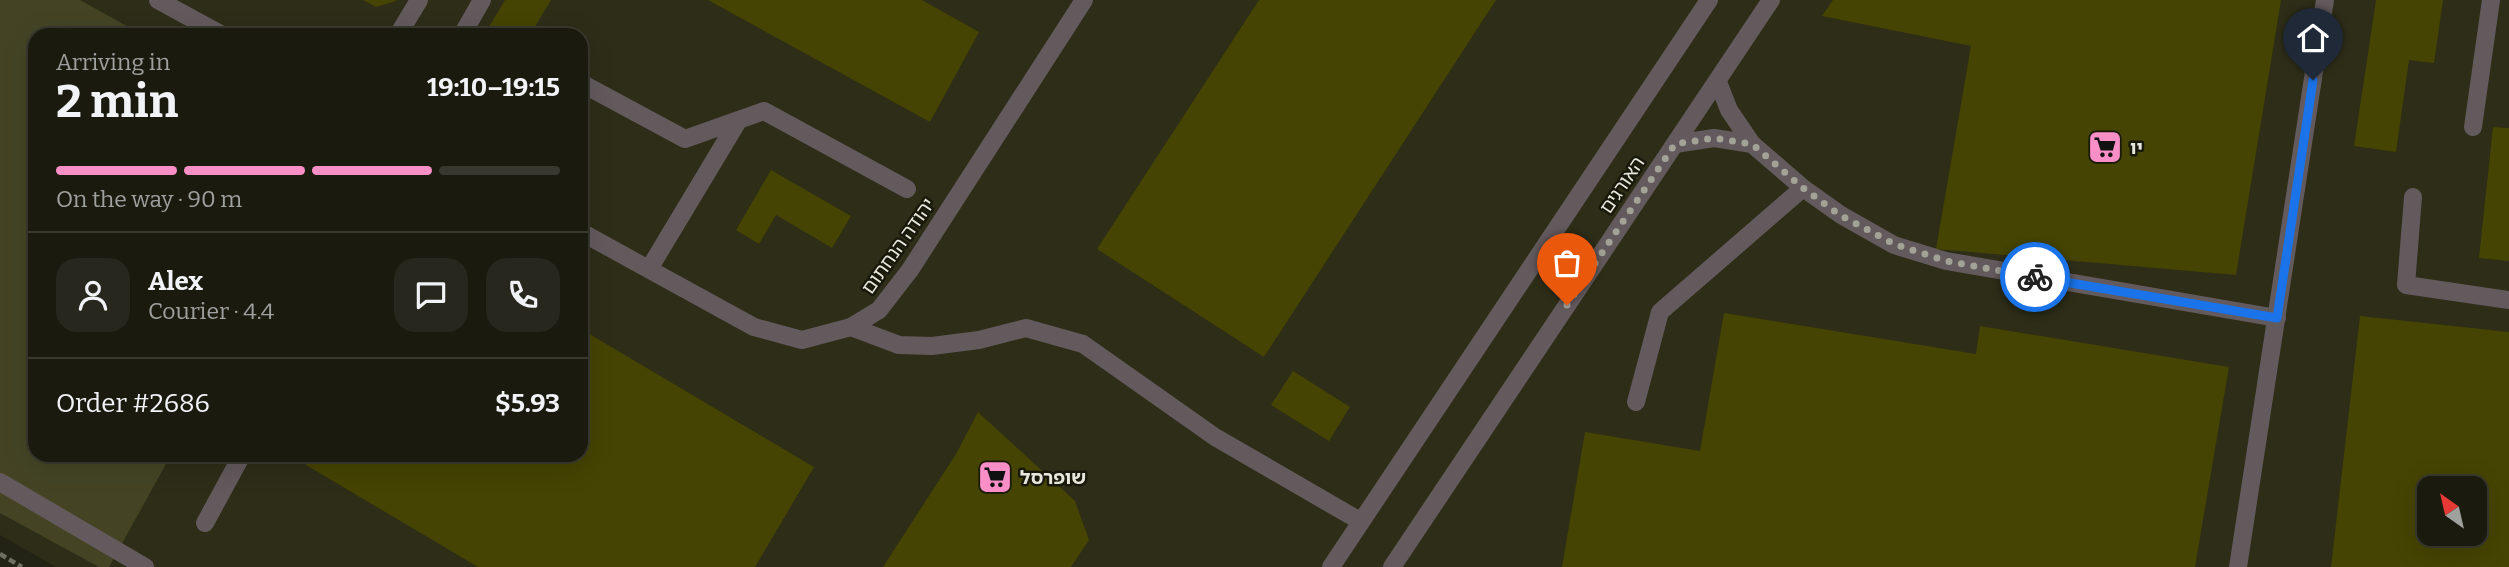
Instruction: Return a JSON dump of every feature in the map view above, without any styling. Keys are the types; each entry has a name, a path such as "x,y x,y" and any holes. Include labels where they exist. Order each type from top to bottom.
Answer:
{"street":[{"path":"158,0 209,28"},
{"path":"402,28 419,0"},
{"path":"467,28 482,0"},
{"name":"יהודה הנחתום","path":"588,236 754,327 802,340 851,327 879,310 910,270 1084,0"},
{"name":"האורגים","path":"1331,567 1709,0"},
{"name":"האורגים","path":"1392,567 1771,0"},
{"path":"2238,567 2325,0"},
{"path":"2473,127 2491,0"},
{"path":"1718,82 1729,110 1752,144 1803,188 1840,215 1894,244 1946,261 2277,318"},
{"path":"588,87 685,139 764,111 907,189"},
{"path":"649,270 738,121"},
{"path":"1675,144 1714,138 1752,144"},
{"path":"1636,402 1660,312 1803,188"},
{"path":"2413,197 2406,285 2509,300"},
{"path":"851,327 899,345 932,346 1026,328 1083,344 1215,437 1360,521"},
{"path":"205,523 238,462"},
{"path":"0,482 145,567"}],"path":[{"path":"0,554 22,567"}],"shaded area":[{"path":"0,0 2509,0 2509,567 56,567 0,535"},
{"path":"0,0 80,0 130,28 28,28 28,462 167,462 109,567 99,567 0,513"}],"building":[{"path":"363,0 396,0 396,1 376,7"},
{"path":"505,0 551,0 534,28 488,28"},
{"path":"708,0 922,0 979,32 930,122"},
{"path":"1259,0 1496,0 1264,357 1097,249"},
{"name":"יו","path":"1833,0 2281,0 2236,275 1936,249 1971,46 1822,16"},
{"path":"2376,0 2443,0 2434,63 2409,60 2396,152 2354,146"},
{"path":"2493,127 2509,128 2509,261 2479,258"},
{"path":"771,170 851,216 832,248 776,215 759,244 736,230"},
{"path":"1724,313 1976,354 1980,326 2229,367 2195,567 1562,567 1585,432 1700,451"},
{"path":"2360,316 2509,332 2509,567 2331,567"},
{"path":"588,333 814,467 755,567 478,567 306,465 308,462 588,462"},
{"path":"1293,371 1350,407 1329,441 1271,405"},
{"name":"שופרסל","path":"978,412 1075,501 1089,540 1071,567 883,567 956,454"}],"way so far":[{"path":"1567,305 1675,144 1714,138 1752,144 1803,188 1840,215 1894,244 1946,261 2035,277"}],"place":[{"name":"יו","path":"2105,147"},
{"name":"שופרסל","path":"995,477"}],"route":[{"path":"2035,277 2277,318 2313,80"}]}
